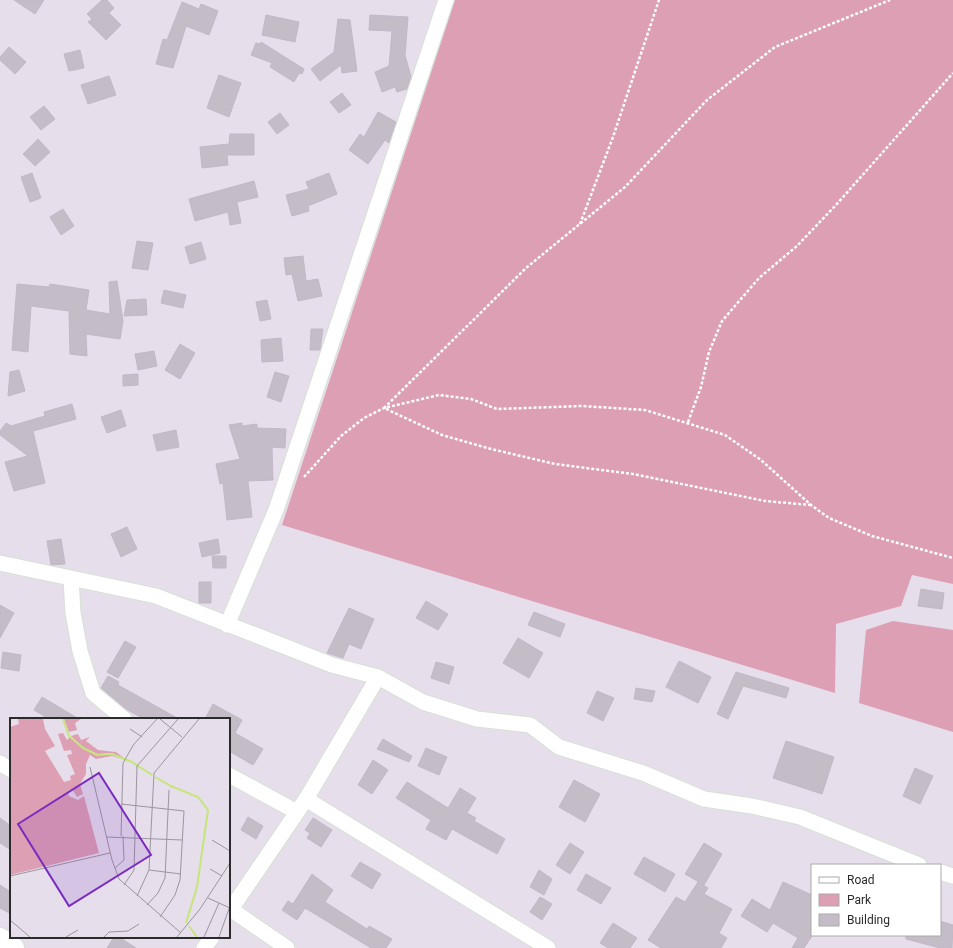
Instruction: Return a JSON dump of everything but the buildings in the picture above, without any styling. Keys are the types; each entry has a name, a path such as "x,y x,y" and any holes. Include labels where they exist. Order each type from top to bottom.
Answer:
{"street":[{"path":"227,625 276,510 446,0"},
{"path":"276,510 293,488"},
{"path":"0,563 156,596 332,665 378,677 423,702 477,719 530,725 559,747 643,773 704,799 752,806 800,817 917,864"},
{"path":"71,578 73,612 80,650 93,693 123,718"},
{"path":"287,948 230,910 306,799 378,677"},
{"path":"0,763 10,769"},
{"path":"230,776 297,812"},
{"path":"306,799 548,948"},
{"path":"941,872 953,876"},
{"path":"204,948 211,938"},
{"path":"0,939 13,948"}],"path":[{"path":"580,224 613,137 659,0"},
{"path":"384,408 526,268 625,187 707,100 775,47 890,0"},
{"path":"688,422 701,387 709,352 722,321 758,278 798,246 953,73"},
{"path":"293,488 341,436 364,418 384,408 439,395 471,399 497,409 582,406 645,410 688,422 725,435 761,460 811,505 829,518 872,536 953,558"},
{"path":"384,408 442,435 541,460 649,477 765,501 811,505"}],"green space":[{"path":"455,0 953,0 953,584 912,575 901,606 836,624 835,693 282,525"},
{"path":"893,621 953,630 953,732 859,703 866,630"}]}
